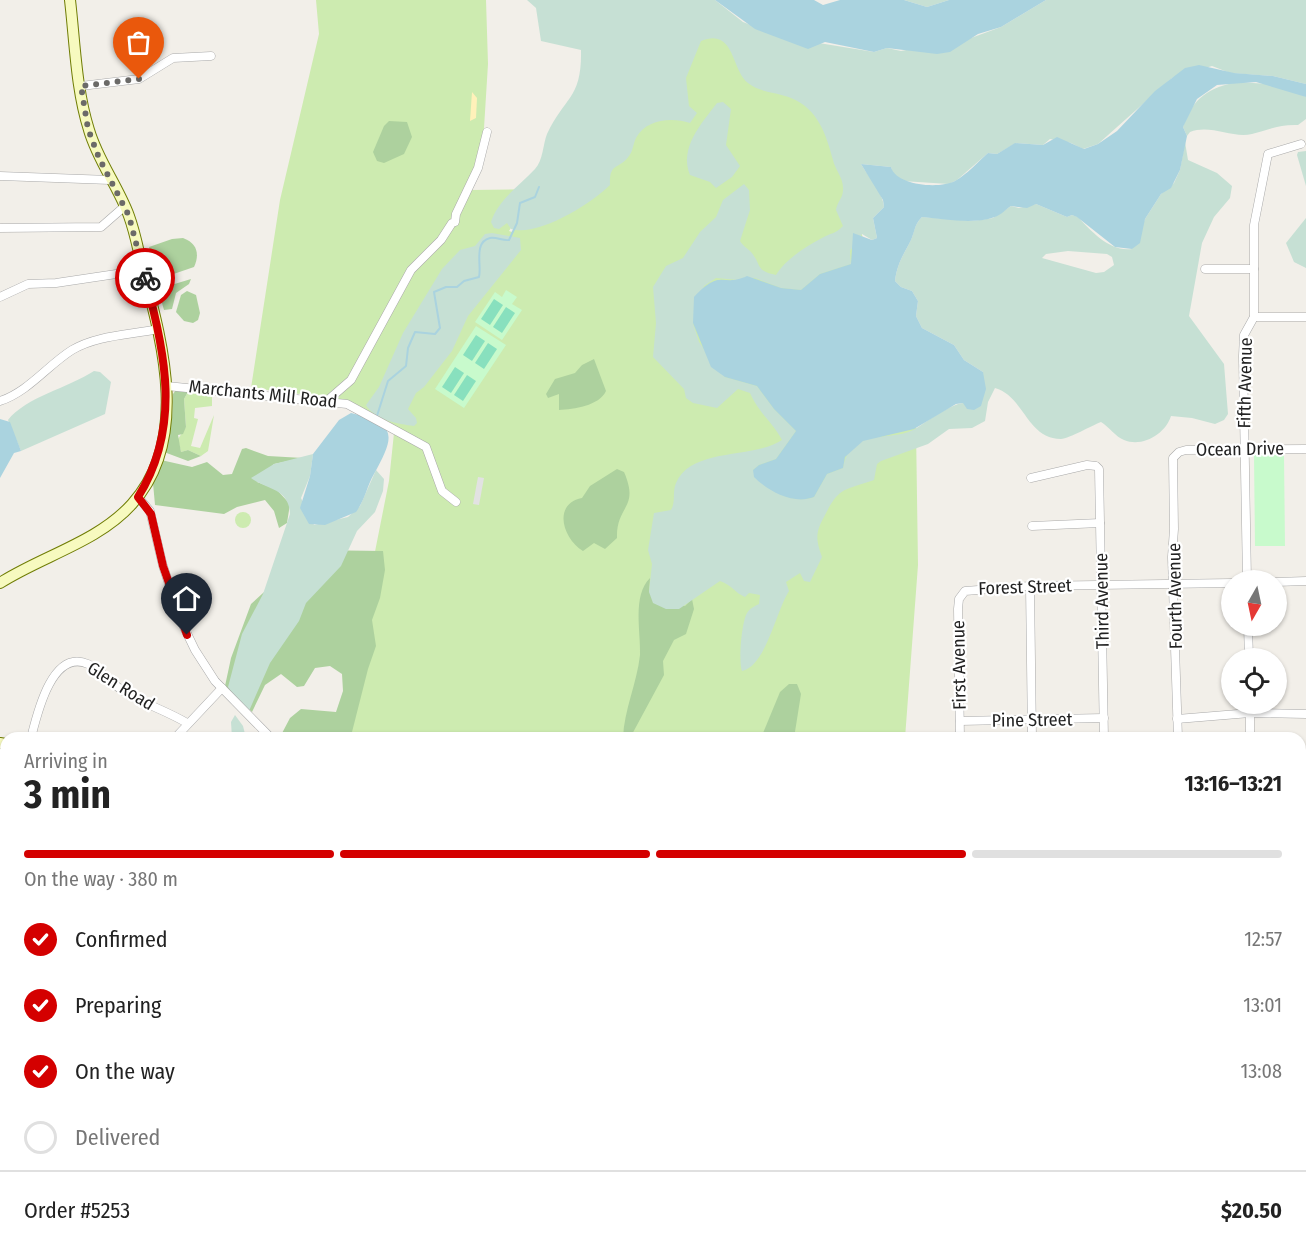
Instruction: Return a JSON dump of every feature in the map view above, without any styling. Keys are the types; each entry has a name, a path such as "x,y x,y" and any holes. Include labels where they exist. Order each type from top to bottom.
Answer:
{"street":[{"path":"0,583 112,521 138,497 154,466 162,443 167,386 158,330 125,206 110,180 88,129 70,0"},
{"path":"81,86 139,79 172,58 211,56"},
{"path":"328,400 351,380 411,270 441,240 455,222 456,214 478,168 487,132"},
{"name":"Fifth Avenue","path":"1247,570 1243,343 1246,328 1254,317 1257,202 1268,154 1301,144"},
{"path":"0,176 110,180"},
{"path":"0,228 101,227 125,206"},
{"path":"1205,269 1254,269"},
{"path":"0,297 28,284 56,283 143,270"},
{"path":"1254,317 1306,317"},
{"path":"0,401 13,395 59,360 87,343 158,330"},
{"name":"Marchants Mill Road","path":"167,386 328,400 347,404 426,447 442,491 456,502"},
{"path":"341,389 347,404"},
{"name":"Ocean Drive","path":"1176,455 1186,450 1306,449"},
{"name":"Fourth Avenue","path":"1176,455 1172,468 1178,732"},
{"name":"Third Avenue","path":"1031,478 1087,465 1096,466 1100,472 1104,732"},
{"path":"138,497 151,514 160,558 187,635 204,666 265,732"},
{"path":"1032,526 1101,524"},
{"path":"1287,582 1306,581"},
{"name":"Forest Street","path":"963,594 972,589 1030,586 1221,583"},
{"path":"1030,586 1032,732"},
{"name":"First Avenue","path":"960,732 958,609 963,594"},
{"name":"Glen Road","path":"32,732 36,714 56,673 61,666 75,661 94,667 123,691 186,723"},
{"path":"179,732 222,688"},
{"path":"1177,719 1238,714"},
{"path":"1250,714 1250,732"},
{"path":"1287,714 1306,714"},
{"name":"Pine Street","path":"960,721 1104,718"}],"green space":[{"path":"316,0 486,0 488,64 482,160 471,190 536,189 509,231 512,232 675,18 810,49 916,428 918,565 905,732 339,732 389,481 394,433 349,406 330,403 316,396 251,388 280,200 319,34"},
{"path":"527,0 715,0 743,22 782,37 874,52 887,48 901,51 971,38 1001,27 1046,0 1306,0 1306,84 1273,76 1230,73 1212,66 1172,78 1098,144 1083,149 1071,143 1050,139 1043,145 1016,143 997,154 988,153 957,180 949,184 902,181 893,174 891,167 861,164 878,190 884,207 873,218 877,238 872,240 862,234 850,251 851,264 820,274 801,290 781,288 755,278 738,280 716,278 704,286 693,323 699,342 725,377 757,386 774,409 796,431 776,459 759,465 753,470 764,484 779,494 797,499 814,497 827,474 843,468 847,455 854,446 873,438 905,433 945,410 963,403 983,372 964,360 954,345 922,328 916,316 918,301 912,291 901,287 895,281 900,261 922,217 973,221 993,218 1011,206 1019,208 1036,204 1067,217 1072,215 1078,217 1102,240 1116,247 1132,249 1145,219 1161,194 1174,183 1180,170 1185,142 1188,160 1217,173 1232,186 1230,198 1214,217 1202,243 1189,316 1224,364 1228,414 1224,420 1215,424 1171,416 1159,433 1139,442 1121,439 1101,422 1061,439 1040,432 1013,399 1005,392 995,388 988,402 985,421 972,428 949,429 928,444 881,461 877,464 874,480 838,495 829,507 819,528 818,541 822,557 810,582 804,581 800,573 786,582 789,591 770,637 758,659 742,671 741,650 745,617 748,611 759,604 760,595 749,593 745,597 720,581 679,609 666,609 653,603 649,592 652,564 648,550 654,513 671,510 676,483 684,472 695,464 724,455 756,450 782,440 750,393 738,389 717,408 693,403 686,398 684,389 653,357 656,323 653,287 666,266 683,258 700,232 716,217 723,200 744,184 749,190 750,210 740,241 765,272 776,275 796,254 843,226 836,210 843,193 842,182 820,123 808,109 791,98 758,89 748,83 742,77 726,45 712,38 701,41 686,78 689,106 697,113 690,123 668,120 646,127 636,138 629,156 613,169 610,185 564,217 535,228 511,229 507,223 499,229 494,228 491,222 494,214 510,193 538,166 547,134 571,96 579,78 581,50 541,41 536,8","holes":["1068,251 1107,254 1112,257 1114,265 1104,272 1096,273 1042,258 1046,254"]},
{"path":"904,0 949,0 927,7"},
{"path":"1238,82 1268,84 1303,95 1306,97 1306,119 1298,125 1280,126 1245,135 1198,130 1190,132 1187,136 1183,127 1191,108 1197,101 1219,87"},
{"path":"723,102 731,109 726,145 740,166 732,177 716,188 710,182 690,175 687,155 693,137 699,128 717,103"},
{"path":"389,121 407,122 412,137 404,154 384,163 377,161 373,152 384,126"},
{"path":"1306,151 1306,186 1297,155 1298,152"},
{"path":"1306,218 1306,268 1294,262 1286,243"},
{"path":"485,234 520,238 521,250 468,316 452,351 424,387 416,393 408,409 416,418 417,423 414,426 401,424 375,414 366,405 379,387 403,333 442,269 460,250 475,246"},
{"path":"183,238 196,249 197,258 194,267 156,280 149,247 172,239"},
{"path":"191,279 189,284 176,293 172,309 164,310 158,289"},
{"path":"506,290 517,297 512,304 522,310 502,340 475,322 495,292 502,297"},
{"path":"187,291 196,295 200,313 198,320 193,323 184,321 176,312 181,295"},
{"path":"494,299 503,305 490,325 481,319"},
{"path":"506,307 515,313 502,333 493,327"},
{"path":"476,326 506,345 464,408 435,389"},
{"path":"476,335 485,341 472,361 463,355"},
{"path":"488,343 497,349 484,369 475,363"},
{"path":"594,359 606,391 603,396 586,406 559,410 559,394 548,398 546,394 555,379 575,373 582,365"},
{"path":"455,367 464,373 451,393 442,387"},
{"path":"94,371 100,372 111,382 105,414 21,451 8,420 25,405"},
{"path":"467,375 476,381 463,401 454,395"},
{"path":"176,390 189,390 184,399 186,427 183,434 178,435 181,452 188,450 201,456 188,461 164,452 172,418 173,394"},
{"path":"189,390 212,394 212,406 195,408 194,418 198,419 191,446 200,448 214,415 208,451 201,456 188,450 181,452 178,439 186,427 184,399"},
{"path":"246,448 268,456 303,458 274,464 257,482 276,489 290,504 287,523 279,528 274,511 265,500 237,507 224,514 155,505 153,483 161,460 192,467 207,462 223,475 232,474 242,449"},
{"path":"313,454 310,476 301,498 314,525 348,517 360,506 376,470 384,479 383,491 375,512 357,531 341,566 306,603 299,621 270,663 249,711 244,709 228,687 242,634 263,594 290,514 289,505 281,494 251,478 274,464"},
{"path":"1254,455 1284,455 1285,546 1255,546"},
{"path":"617,469 624,472 630,493 620,519 617,538 605,549 594,543 583,551 576,546 566,531 564,514 567,507 582,498 590,486"},
{"path":"243,512 249,514 251,520 249,526 243,528 237,526 235,520 237,514"},
{"path":"310,550 383,551 385,570 380,598 372,620 376,646 352,732 283,732 290,718 301,709 336,712 343,691 342,674 330,666 315,668 304,686 297,687 281,674 265,685 252,712 225,686 231,658 251,604"},
{"path":"650,578 649,592 685,606 692,599 694,609 686,634 674,640 663,661 664,675 633,732 624,732 640,655 639,604 644,585"},
{"path":"789,684 797,684 801,694 795,732 763,732 780,692"},
{"path":"235,715 244,732 232,732 231,722"}],"sand":[{"path":"472,92 477,98 476,118 470,121"}],"shaded area":[{"path":"478,477 484,478 479,505 473,504"}],"water":[{"path":"715,0 814,0 823,5 840,0 904,0 927,7 949,0 1046,0 1001,27 978,34 950,52 937,54 887,48 874,52 825,42 808,49 755,29"},
{"path":"1199,65 1234,73 1273,76 1306,84 1306,97 1256,82 1217,85 1197,99 1183,127 1187,136 1180,170 1171,188 1161,194 1145,219 1140,243 1132,249 1115,247 1077,217 1072,215 1067,217 1036,204 1027,208 1011,206 997,216 977,221 922,217 900,261 895,281 901,287 912,291 918,301 916,316 922,328 954,345 964,360 983,372 986,389 981,406 974,410 967,409 963,403 956,404 914,429 863,441 845,457 843,468 827,474 814,497 798,499 782,496 767,488 754,477 753,470 759,465 776,459 796,431 774,409 757,386 725,377 711,367 693,323 694,297 703,288 716,280 732,280 747,276 781,288 801,290 820,274 851,264 853,233 872,240 877,238 873,218 884,207 883,200 861,164 891,167 901,178 909,182 939,185 955,181 988,153 997,154 1015,143 1043,145 1057,137 1084,149 1098,144 1117,131 1155,91 1185,68"},
{"path":"351,413 366,417 384,427 388,433 386,450 356,512 325,525 309,524 300,508 310,476 313,454 339,420"},
{"path":"0,419 10,422 21,451 14,453 0,478"}],"waterway":[{"path":"376,419 388,381 406,366 408,348 415,332 435,334 440,328 434,292 446,287 457,287 464,281 479,277 479,255 482,244 490,238 509,240 517,223 520,203 535,197 539,187"}],"way so far":[{"path":"139,79 81,86 88,129 99,158 129,216 145,278"}],"route":[{"path":"145,278 161,345 167,399 159,454 138,497 150,511 163,566 187,635"}]}
